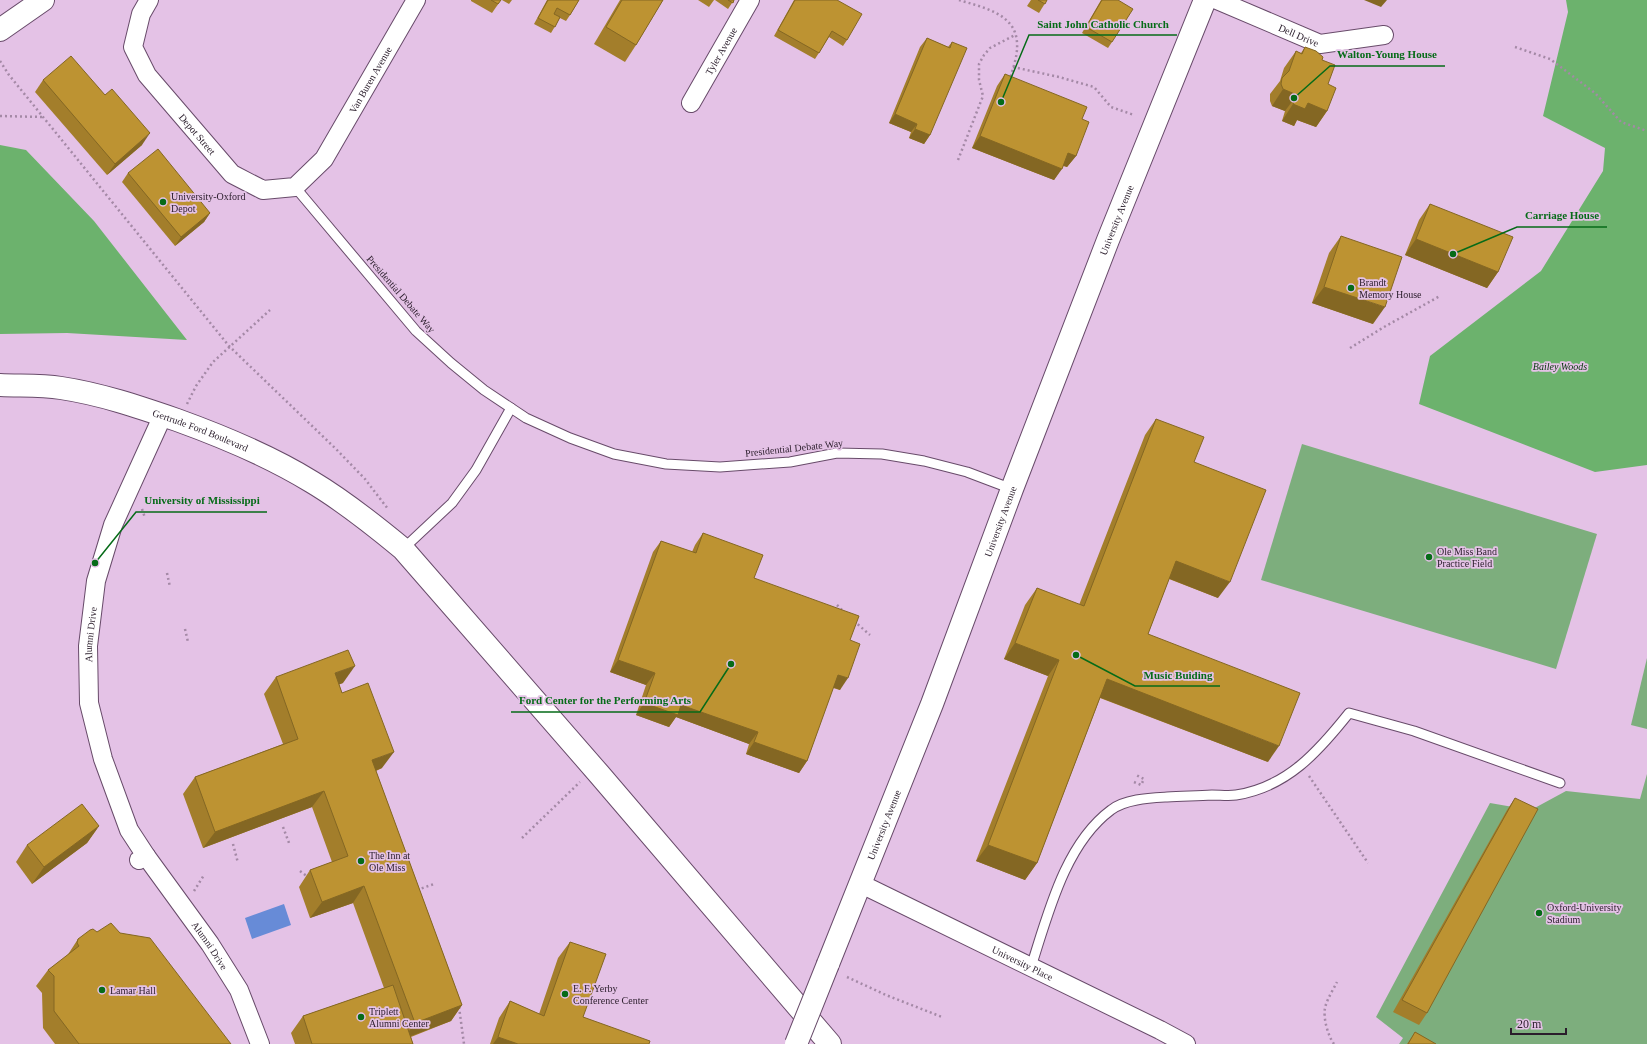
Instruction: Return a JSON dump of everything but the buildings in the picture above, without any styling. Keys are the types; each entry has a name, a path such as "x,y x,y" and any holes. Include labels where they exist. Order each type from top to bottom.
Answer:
{"street":[{"path":"0,30 43,0"},
{"name":"Depot Street","path":"149,0 141,14 133,48 148,74 232,174 263,190 294,187"},
{"name":"Van Buren Avenue","path":"294,187 324,160 416,0"},
{"name":"Tyler Avenue","path":"691,103 750,0"},
{"name":"University Avenue","path":"796,1044 932,704 1012,489 1108,240 1205,0"},
{"name":"Dell Drive","path":"1217,0 1320,44 1384,35"},
{"name":"Gertrude Ford Boulevard","path":"0,385 60,388 174,412 213,433 241,445 312,481 346,504 387,523 403,549 599,774 830,1044"},
{"name":"Alumni Drive","path":"174,412 113,525 96,581 88,646 89,703 102,760 129,830 142,858 210,944 239,990 260,1044"},
{"name":"University Place","path":"860,883 1186,1044"}],"lane":[{"name":"Presidential Debate Way","path":"294,187 416,331 451,363 484,390 526,418 557,432 607,452 666,464 720,467 790,462 837,454 882,454 924,461 967,472 1012,489"},
{"path":"403,549 452,503 476,470 511,408"},
{"path":"1031,967 1064,873 1079,845 1097,823 1112,809 1128,802 1160,798 1236,794 1272,785 1302,765 1328,740 1349,714 1414,731 1560,783"}],"path":[{"path":"959,0 995,12 1007,19 1013,28 1017,41 1017,51 1010,80"},
{"path":"958,160 983,96 979,80 979,64 990,48 1015,35"},
{"path":"1515,47 1550,59 1595,93 1621,122 1647,131"},
{"path":"0,61 9,75 229,346 355,469 387,523"},
{"path":"1013,67 1059,77 1094,87 1111,107 1134,115"},
{"path":"0,116 44,117"},
{"path":"1350,348 1440,296"},
{"path":"174,412 196,386 213,362 270,310"},
{"path":"142,509 145,518"},
{"path":"167,574 170,588"},
{"path":"837,605 848,615"},
{"path":"853,620 870,635"},
{"path":"185,629 188,642"},
{"path":"1302,765 1368,863"},
{"path":"1134,782 1141,785 1144,779 1136,775"},
{"path":"522,838 580,782"},
{"path":"283,827 289,843"},
{"path":"233,844 238,863"},
{"path":"300,871 311,880"},
{"path":"192,895 204,875"},
{"path":"416,897 415,891 434,884"},
{"path":"847,977 886,995 942,1017"},
{"path":"1334,1044 1331,1040 1326,1022 1325,1008 1336,982"},
{"path":"459,1006 464,1044"}],"green space":[{"name":"Bailey Woods","path":"1566,0 1647,0 1647,465 1595,472 1419,404 1430,356 1541,271 1603,171 1605,148 1543,116 1568,12"},
{"path":"0,145 26,150 94,221 187,340 67,333 0,334"},
{"name":"Ole Miss Band Practice Field","path":"1302,444 1597,534 1556,669 1261,580"},
{"path":"1647,658 1647,729 1631,725"},
{"name":"Oxford-University Stadium","path":"1647,774 1647,1044 1399,1044 1403,1038 1376,1017 1490,803 1531,810 1566,791 1640,799"}],"water":[{"path":"284,904 291,925 252,939 245,918"}],"place":[{"name":"Walton-Young House","path":"1294,98"},
{"name":"Saint John Catholic Church","path":"1001,102"},
{"name":"University-Oxford Depot","path":"163,202"},
{"name":"Carriage House","path":"1453,254"},
{"name":"Brandt Memory House","path":"1351,288"},
{"name":"Ole Miss Band Practice Field","path":"1429,557"},
{"name":"University of Mississippi","path":"95,563"},
{"name":"Music Buiding","path":"1076,655"},
{"name":"Ford Center for the Performing Arts","path":"731,664"},
{"name":"The Inn at Ole Miss","path":"361,861"},
{"name":"Oxford-University Stadium","path":"1539,913"},
{"name":"Lamar Hall","path":"102,990"},
{"name":"E. F. Yerby Conference Center","path":"565,994"},
{"name":"Triplett Alumni Center","path":"361,1017"}]}
